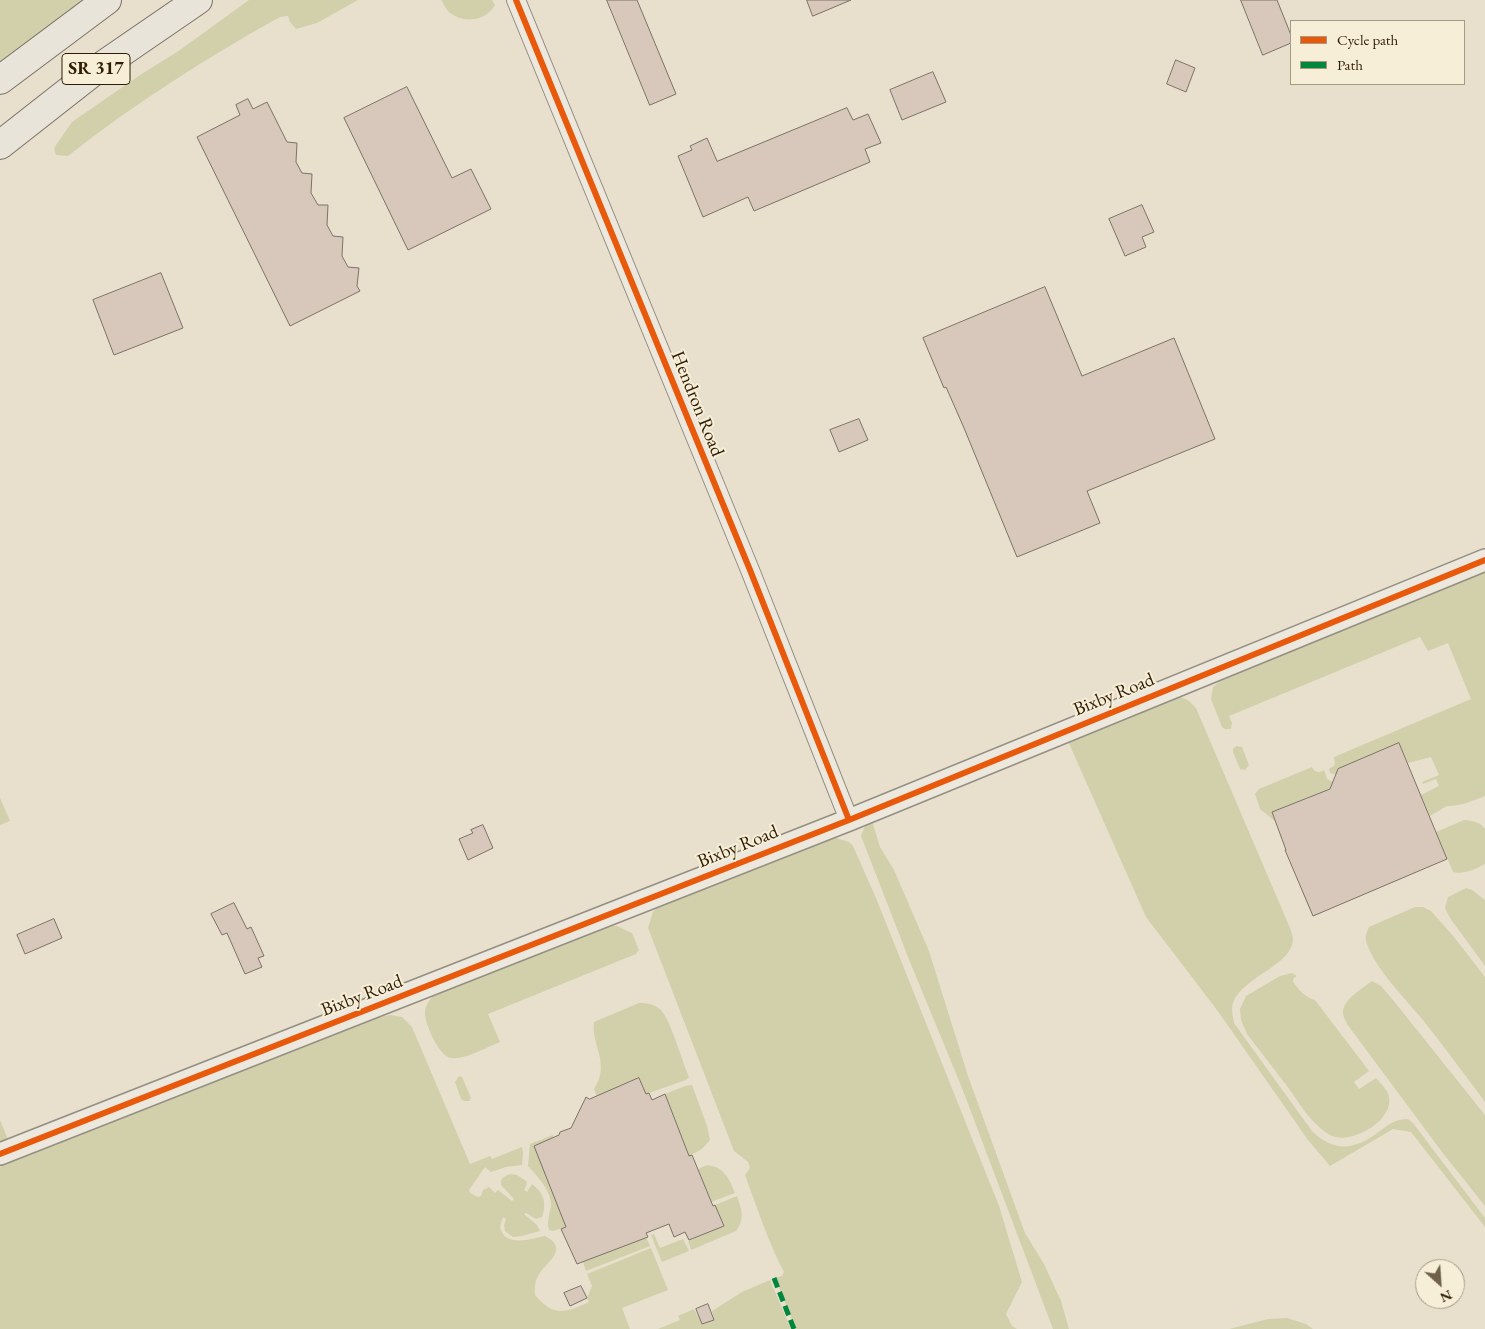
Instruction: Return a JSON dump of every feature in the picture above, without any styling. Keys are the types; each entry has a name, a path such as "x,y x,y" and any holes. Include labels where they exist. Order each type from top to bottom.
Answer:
{"main road":[{"name":"SR 317","path":"0,80 107,0"},
{"name":"SR 317","path":"0,145 93,72 198,0"}],"street":[{"name":"Hendron Road","path":"516,0 750,570 849,820"},
{"name":"Bixby Road","path":"0,1154 849,820 1485,560"}],"green space":[{"path":"0,0 84,0 0,64"},
{"path":"249,0 358,0 317,23 296,29 288,16 280,17 171,82 68,156 56,155 54,148 72,122 177,52"},
{"path":"441,0 492,0 495,5 486,15 468,20 450,13"},
{"path":"1485,569 1485,796 1461,804 1447,806 1430,816 1421,795 1439,786 1436,779 1423,784 1422,782 1439,775 1431,757 1408,763 1399,743 1338,769 1339,774 1330,773 1329,769 1335,765 1334,757 1471,699 1448,643 1428,651 1420,637 1229,716 1232,723 1231,729 1222,727 1211,699 1213,687 1222,677"},
{"path":"1178,696 1188,700 1196,708 1293,937 1290,949 1284,957 1238,994 1232,1005 1234,1023 1312,1131 1320,1138 1337,1146 1354,1145 1396,1121 1408,1119 1413,1123 1485,1218 1485,1227 1411,1132 1393,1129 1330,1166 1308,1140 1217,1010 1146,917 1067,739"},
{"path":"1236,746 1242,747 1249,765 1245,770 1240,769 1233,752"},
{"path":"1312,767 1316,772 1324,770 1327,779 1333,782 1334,787 1272,812 1276,822 1260,809 1255,794 1259,789"},
{"path":"0,798 10,821 0,825"},
{"path":"1464,820 1478,823 1485,829 1485,864 1469,871 1457,873 1453,872 1436,832"},
{"path":"872,821 880,847 894,870 929,951 968,1076 1025,1233 1044,1264 1061,1301 1069,1329 1053,1329 962,1088 861,836 865,826"},
{"path":"833,837 849,842 853,846 876,898 999,1206 1022,1282 1006,1314 1012,1326 1017,1329 796,1329 775,1278 782,1276 784,1272 768,1237 745,1175 750,1168 748,1162 734,1151 648,928 653,912 659,905"},
{"path":"1466,888 1472,890 1485,900 1485,966 1450,918 1445,908 1448,897"},
{"path":"1415,907 1423,907 1431,911 1485,977 1485,1102 1430,1029 1382,972 1366,941 1369,927"},
{"path":"609,926 617,926 632,933 639,950 636,954 488,1014 500,1042 463,1057 451,1058 442,1052 430,1032 425,1013 427,1004 436,993"},
{"path":"1292,973 1297,976 1293,981 1297,987 1305,995 1315,1000 1369,1071 1354,1082 1359,1089 1376,1078 1386,1089 1389,1097 1389,1106 1385,1115 1369,1129 1359,1134 1338,1138 1330,1135 1317,1125 1247,1034 1241,1020 1240,1009 1246,996 1280,976"},
{"path":"1372,981 1381,986 1393,1000 1485,1115 1485,1206 1442,1152 1347,1024 1343,1013 1346,1004 1349,999"},
{"path":"639,1003 656,1006 665,1015 689,1077 686,1080 646,1094 639,1078 597,1097 594,1089 599,1080 601,1063 595,1039 594,1022"},
{"path":"390,1015 402,1017 412,1027 470,1164 490,1156 492,1159 522,1147 522,1165 506,1167 491,1172 485,1167 469,1190 470,1193 478,1197 481,1196 483,1190 489,1187 495,1193 498,1190 512,1201 514,1199 501,1185 501,1180 503,1177 512,1174 527,1182 524,1190 527,1192 532,1184 542,1195 544,1207 542,1217 536,1219 526,1213 524,1214 537,1225 540,1231 513,1237 505,1231 506,1219 503,1217 500,1227 503,1234 512,1240 525,1240 545,1236 556,1246 554,1256 541,1271 535,1283 535,1295 542,1302 554,1310 560,1311 573,1309 589,1302 587,1298 592,1286 587,1274 651,1248 668,1290 622,1308 630,1329 0,1329 0,1163 363,1021"},
{"path":"459,1076 462,1077 471,1098 469,1101 461,1099 455,1082"},
{"path":"692,1085 707,1126 710,1140 702,1149 689,1156 665,1094"},
{"path":"0,1120 9,1142 0,1145"},
{"path":"553,1135 566,1227 553,1231 549,1230 548,1226 550,1198 542,1183 528,1166 530,1144"},
{"path":"707,1165 718,1168 725,1174 735,1193 711,1202 698,1169"},
{"path":"737,1196 742,1218 736,1231 691,1250 688,1241 724,1226 715,1205"},
{"path":"654,1234 660,1248 683,1239 689,1251 662,1262 651,1235"},
{"path":"646,1237 650,1246 586,1271 583,1262"},
{"path":"770,1280 791,1329 658,1329 680,1320 678,1316 694,1309 702,1324 714,1320 712,1311 742,1292"},
{"path":"1287,1318 1306,1324 1313,1329 1229,1329 1268,1319"}],"building":[{"path":"607,0 637,0 676,94 650,105"},
{"path":"807,0 851,0 813,16"},
{"path":"1241,0 1277,0 1290,32 1290,43 1263,55"},
{"path":"1176,60 1195,68 1186,92 1167,84"},
{"path":"933,72 946,102 902,120 890,90"},
{"path":"407,87 452,178 471,169 491,209 408,250 344,118"},
{"path":"248,99 253,109 267,102 287,142 297,143 296,162 302,173 312,174 311,193 318,205 328,205 327,225 333,236 343,237 342,256 348,267 359,268 357,286 360,291 290,326 197,137 240,115 236,105"},
{"path":"847,108 853,120 868,114 881,143 865,149 870,162 754,211 748,197 703,217 678,156 692,150 690,146 707,138 717,161"},
{"path":"1142,205 1154,232 1142,237 1146,247 1125,256 1109,219"},
{"path":"161,273 183,328 114,355 93,300"},
{"path":"1045,287 1082,376 1174,338 1215,439 1087,491 1100,523 1017,557 964,428 946,387 944,388 923,338"},
{"path":"859,419 868,440 839,452 830,430"},
{"path":"1399,743 1447,859 1313,916 1285,850 1272,812 1330,789 1338,769"},
{"path":"483,825 493,848 468,860 459,839 473,833 471,830"},
{"path":"234,903 247,929 251,927 264,956 258,958 262,967 245,974 227,933 222,935 211,914"},
{"path":"54,919 62,938 25,954 17,935"},
{"path":"639,1078 646,1094 649,1093 652,1100 665,1094 689,1156 692,1155 713,1206 715,1205 724,1226 689,1240 685,1232 674,1237 669,1224 646,1233 648,1237 577,1264 561,1229 566,1227 534,1146 571,1128 586,1097 589,1099"},
{"path":"581,1286 587,1298 570,1306 564,1293"},
{"path":"708,1304 714,1320 702,1324 696,1309"}],"marked path":[{"path":"774,1278 794,1329"}],"cycle path":[{"path":"516,0 750,570 849,820"},
{"path":"0,1154 849,820 1485,560"}]}
